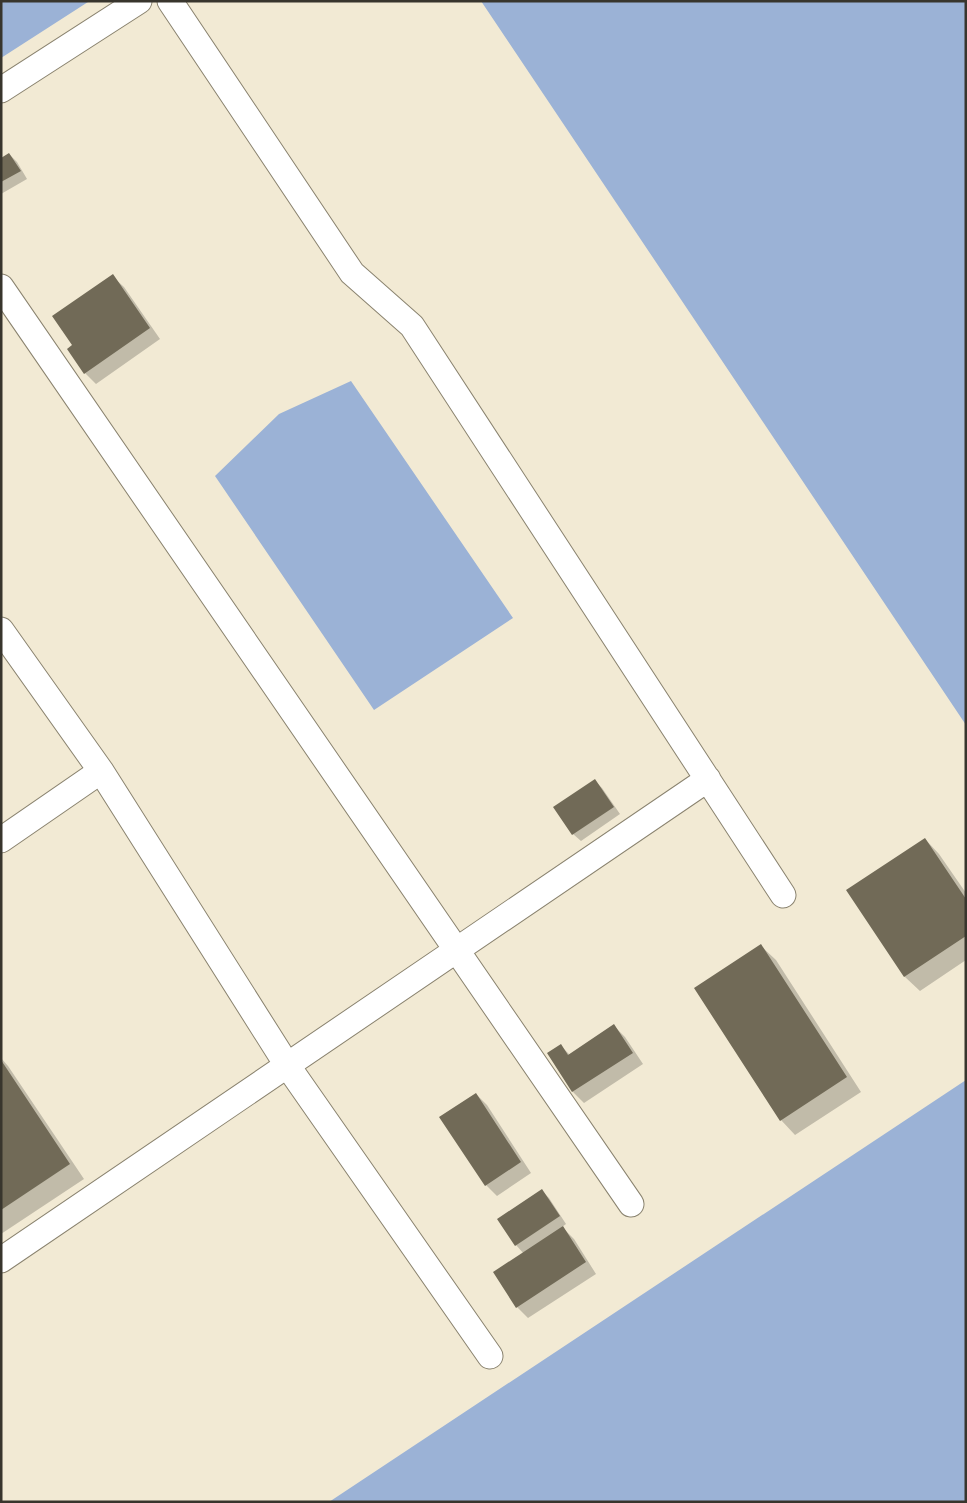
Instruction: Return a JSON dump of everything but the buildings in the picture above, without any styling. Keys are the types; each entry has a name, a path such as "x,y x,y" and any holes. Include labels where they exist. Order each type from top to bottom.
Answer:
{"lane":[{"path":"1,90 139,1"},
{"path":"170,1 352,273 412,326 783,895"},
{"path":"1,287 631,1204"},
{"path":"1,630 101,771 287,1065 490,1356"},
{"path":"1,840 101,771"},
{"path":"1,1260 708,779"}],"water":[{"path":"1,1 88,1 88,2 1,58"},
{"path":"481,1 966,1 966,725"},
{"path":"351,381 513,618 374,710 215,476 279,414"},
{"path":"966,1080 966,1502 329,1502"}]}
